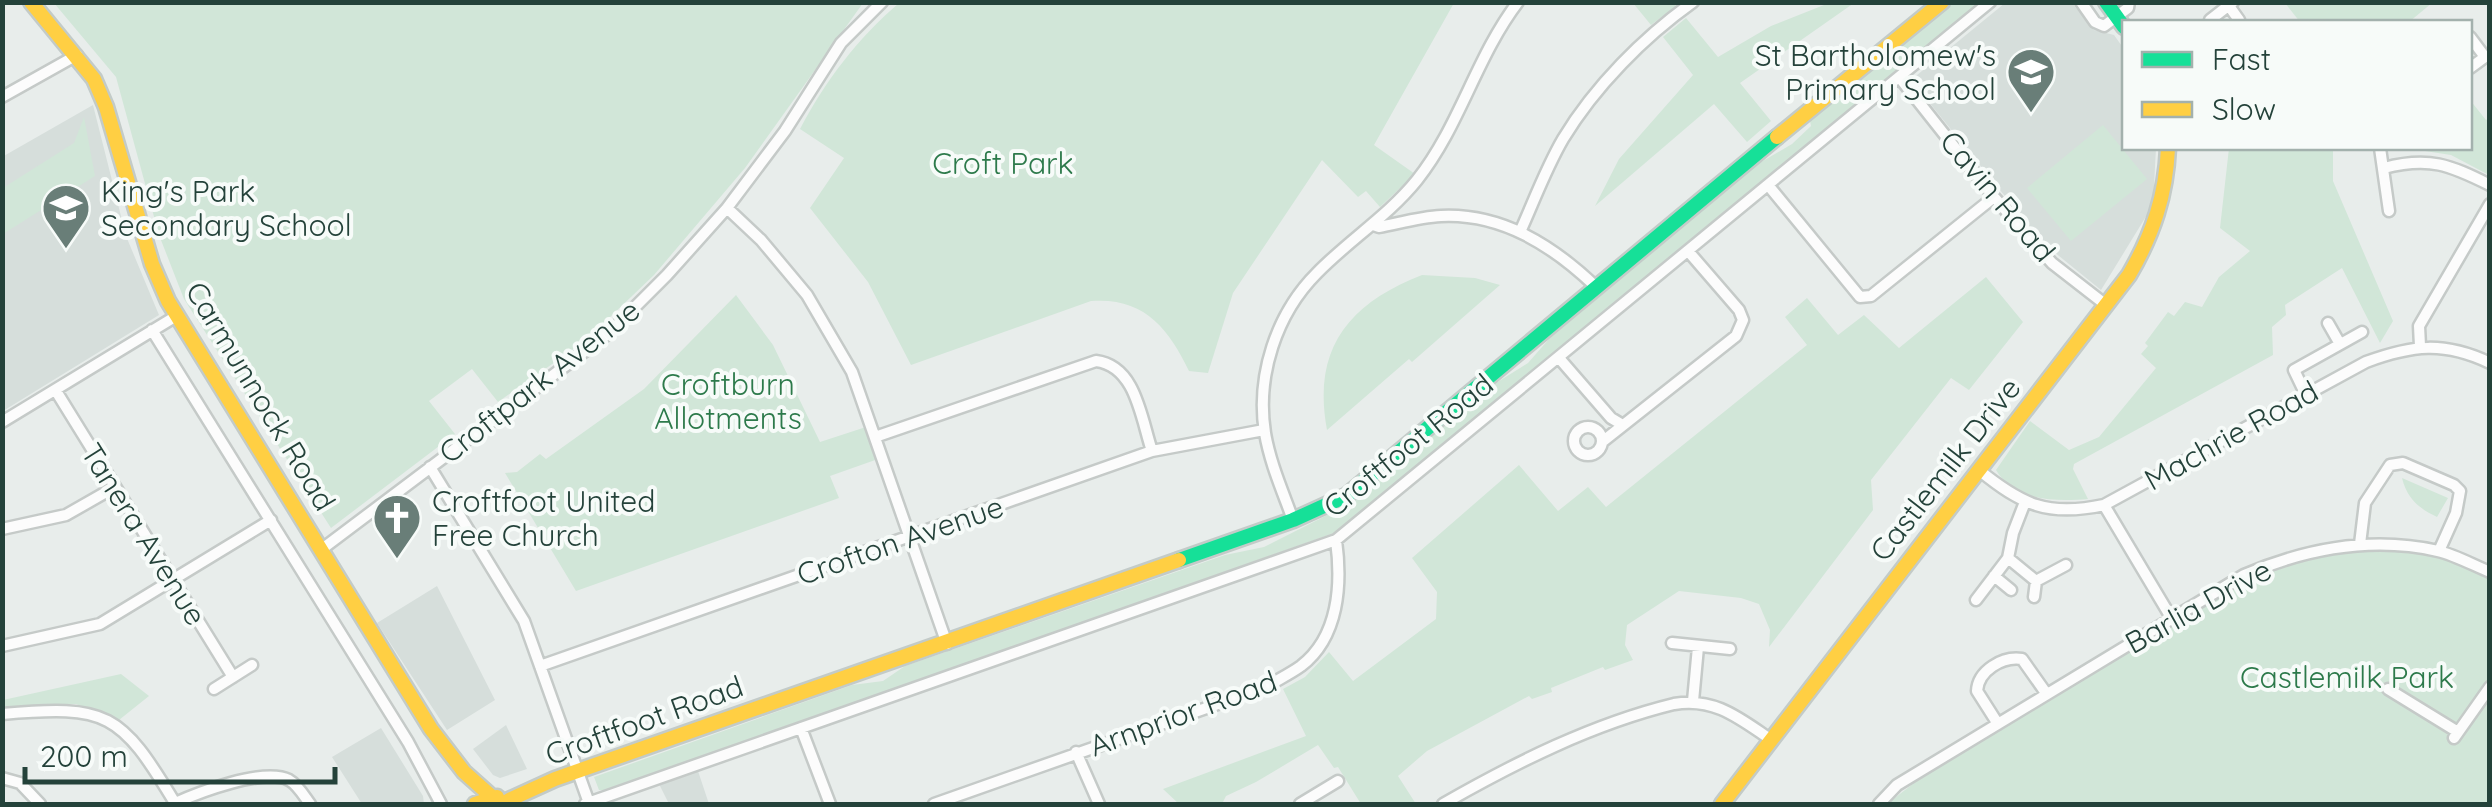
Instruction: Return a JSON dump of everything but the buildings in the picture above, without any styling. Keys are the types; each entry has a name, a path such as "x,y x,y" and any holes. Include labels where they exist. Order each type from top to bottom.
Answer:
{"street":[{"name":"Carmunnock Road","path":"31,2 94,79 106,107 152,264 178,316 431,729 464,772 492,797"},
{"name":"Croftpark Avenue","path":"322,549 609,333 727,208 785,131 842,43 882,2"},
{"path":"1293,520 1264,430 1266,369 1284,318 1300,291 1415,182 1439,150 1480,63 1518,2"},
{"path":"1520,232 1564,138 1620,66 1693,2"},
{"name":"Croftfoot Road","path":"513,802 577,772 1293,520 1346,496 1942,2"},
{"name":"Croftfoot Road","path":"587,804 1336,540 1990,2"},
{"path":"2081,2 2099,25 2120,22"},
{"path":"2106,2 2120,22"},
{"path":"2120,22 2129,2"},
{"path":"2210,20 2231,4 2239,20"},
{"path":"2472,40 2485,57 2472,67"},
{"path":"2,97 78,55"},
{"name":"Cavin Road","path":"1899,77 1994,198 2052,263 2106,305"},
{"name":"Castlemilk Drive","path":"1722,804 2106,305 2146,247 2164,198 2168,150"},
{"path":"2380,150 2389,211"},
{"path":"2384,168 2423,161 2450,165 2490,185"},
{"path":"1768,185 1860,297 1872,296 1994,198"},
{"path":"2420,346 2419,326 2490,204"},
{"path":"727,208 761,240 806,295 852,372 947,644"},
{"path":"1372,224 1379,227 1463,216 1520,232 1566,258 1595,286"},
{"path":"1602,442 1736,336 1741,328 1739,310 1688,251"},
{"path":"2,422 178,316"},
{"path":"2328,323 2340,344"},
{"name":"Carmunnock Road","path":"152,330 408,742 442,804"},
{"path":"2306,395 2294,370 2362,332"},
{"name":"Machrie Road","path":"1979,470 2008,494 2050,510 2073,511 2104,505 2366,362 2420,346 2467,352 2490,363"},
{"path":"1559,358 1610,418 1621,424"},
{"path":"875,437 1096,361 1108,362 1124,372 1152,451"},
{"name":"Tanera Avenue","path":"56,390 233,677"},
{"name":"Crofton Avenue","path":"540,666 1152,451 1264,430"},
{"path":"2360,544 2365,502 2390,465 2403,463 2454,485 2460,492 2456,513 2438,551"},
{"path":"430,467 524,621 587,804"},
{"path":"2,528 66,515 115,487"},
{"path":"1976,600 2008,558 2025,502"},
{"path":"2104,505 2172,619"},
{"path":"2,646 100,624 271,520"},
{"name":"Arnprior Road","path":"934,804 971,798 1076,752 1266,687 1303,665 1329,632 1340,574 1336,540"},
{"name":"Barlia Drive","path":"1879,804 1897,785 2046,693 2244,575 2275,562 2360,544 2438,551 2490,572"},
{"path":"2008,558 2036,581"},
{"path":"2036,581 2066,564"},
{"path":"1994,576 2011,590"},
{"path":"2034,597 2036,581"},
{"path":"1672,643 1730,649"},
{"path":"1693,702 1698,647"},
{"path":"1998,724 1977,691 1980,678 1988,670 2006,659 2022,658 2046,693"},
{"path":"214,689 252,665"},
{"path":"2388,690 2456,734 2490,686"},
{"path":"1442,804 1502,770 1654,708 1693,702 1725,708 1770,740"},
{"path":"2,714 61,710 97,715 129,737 148,759 174,804 269,775 290,781 310,804"},
{"path":"801,728 830,804"},
{"path":"1076,752 1098,804"},
{"path":"464,772 473,804 492,797 513,802"},
{"path":"2,778 20,783 40,804"},
{"path":"1300,804 1320,799 1338,781"}],"shaded area":[{"name":"St Bartholomew's Primary School","path":"2005,3 2072,3 2094,30 2114,35 2122,46 2122,150 2156,150 2153,205 2101,290 2043,243 1911,80"},
{"name":"King's Park Secondary School","path":"93,105 126,236 159,315 3,411 2,157"},
{"path":"437,586 495,700 447,730 377,623"},
{"path":"506,725 527,769 500,778 493,775 473,749"},
{"path":"381,728 423,796 424,804 362,804 332,757"},
{"path":"698,771 709,804 669,804 659,784"}],"green space":[{"name":"Croft Park","path":"899,2 1454,3 1374,145 1415,174 1380,207 1366,191 1358,197 1322,160 1233,293 1208,373 1189,371 1172,341 1152,318 1125,304 1109,301 1091,301 911,365 868,282 810,208 844,158 800,129 844,61"},
{"path":"1949,2 1982,3 1334,533 599,790 594,777 852,685 883,681 905,666 1225,555 1264,547 1349,504 1496,383 1528,363 1549,339 1756,165 1792,144 1811,126 1809,116"},
{"path":"54,3 863,3 745,168 654,275 585,341 498,402 472,369 429,401 455,434 331,528 184,299 159,235 116,77"},
{"path":"1633,3 1673,3 1676,6 1651,25"},
{"path":"1829,3 1854,3 1740,83 1771,121 1747,142 1714,104 1595,206 1619,159 1693,75 1663,37 1686,18 1718,57 1771,26"},
{"path":"2285,3 2432,3 2411,20 2298,20"},
{"path":"2472,102 2486,120 2489,118 2489,175 2451,155 2425,151 2472,150"},
{"path":"84,117 95,176 3,234 3,188 74,143"},
{"path":"2103,125 2147,179 2071,241 2027,188"},
{"path":"2229,150 2333,150 2333,181 2393,321 2380,343 2342,268 2285,305 2286,315 2272,327 2273,355 2074,464 2088,499 2050,499 2013,488 1996,470 2030,421 2069,450 2099,437 2156,368 2141,354 2168,312 2174,316 2185,302 2202,307 2219,277 2250,251 2220,228"},
{"path":"1422,275 1475,278 1500,285 1327,430 1325,376 1341,333 1374,300"},
{"path":"1986,277 2023,322 1969,390 1951,378 1871,480 1873,510 1769,647 1770,630 1759,604 1741,598 1679,591 1627,625 1625,645 1633,660 1605,670 1603,667 1532,699 1529,696 1427,751 1398,776 1416,804 1361,804 1338,767 1334,768 1318,745 1226,796 1222,804 1179,804 1163,789 1306,736 1283,689 1305,677 1329,652 1353,681 1436,619 1437,592 1412,558 1519,465 1558,511 1588,487 1606,507 1807,345 1785,317 1807,298 1838,335 1864,315 1899,348"},
{"name":"Croftburn Allotments","path":"736,295 773,345 820,442 866,427 878,459 830,476 839,498 576,591 505,473 517,472 540,454 546,459 644,389"},
{"path":"2402,478 2448,498 2437,517 2414,502"},
{"name":"Castlemilk Park","path":"2359,548 2436,553 2489,575 2489,804 1887,804 1914,783 2248,576 2278,563"},
{"path":"121,674 149,696 119,720 76,704 3,708 3,700"}],"traffic: fast":[{"path":"2106,2 2122,24"},
{"path":"1179,560 1293,520 1346,496 1777,137"}],"traffic: slow":[{"path":"31,2 94,79 106,107 152,264 168,301 431,729 464,772 492,797"},
{"path":"1777,137 1942,2"},
{"path":"1722,804 2129,275 2157,214 2168,150"},
{"path":"509,800 555,779 1179,560"},
{"path":"475,804 497,797"}],"place":[{"name":"St Bartholomew's Primary School","path":"2031,114"},
{"name":"King's Park Secondary School","path":"66,250"},
{"name":"Croftfoot United Free Church","path":"397,560"}]}
